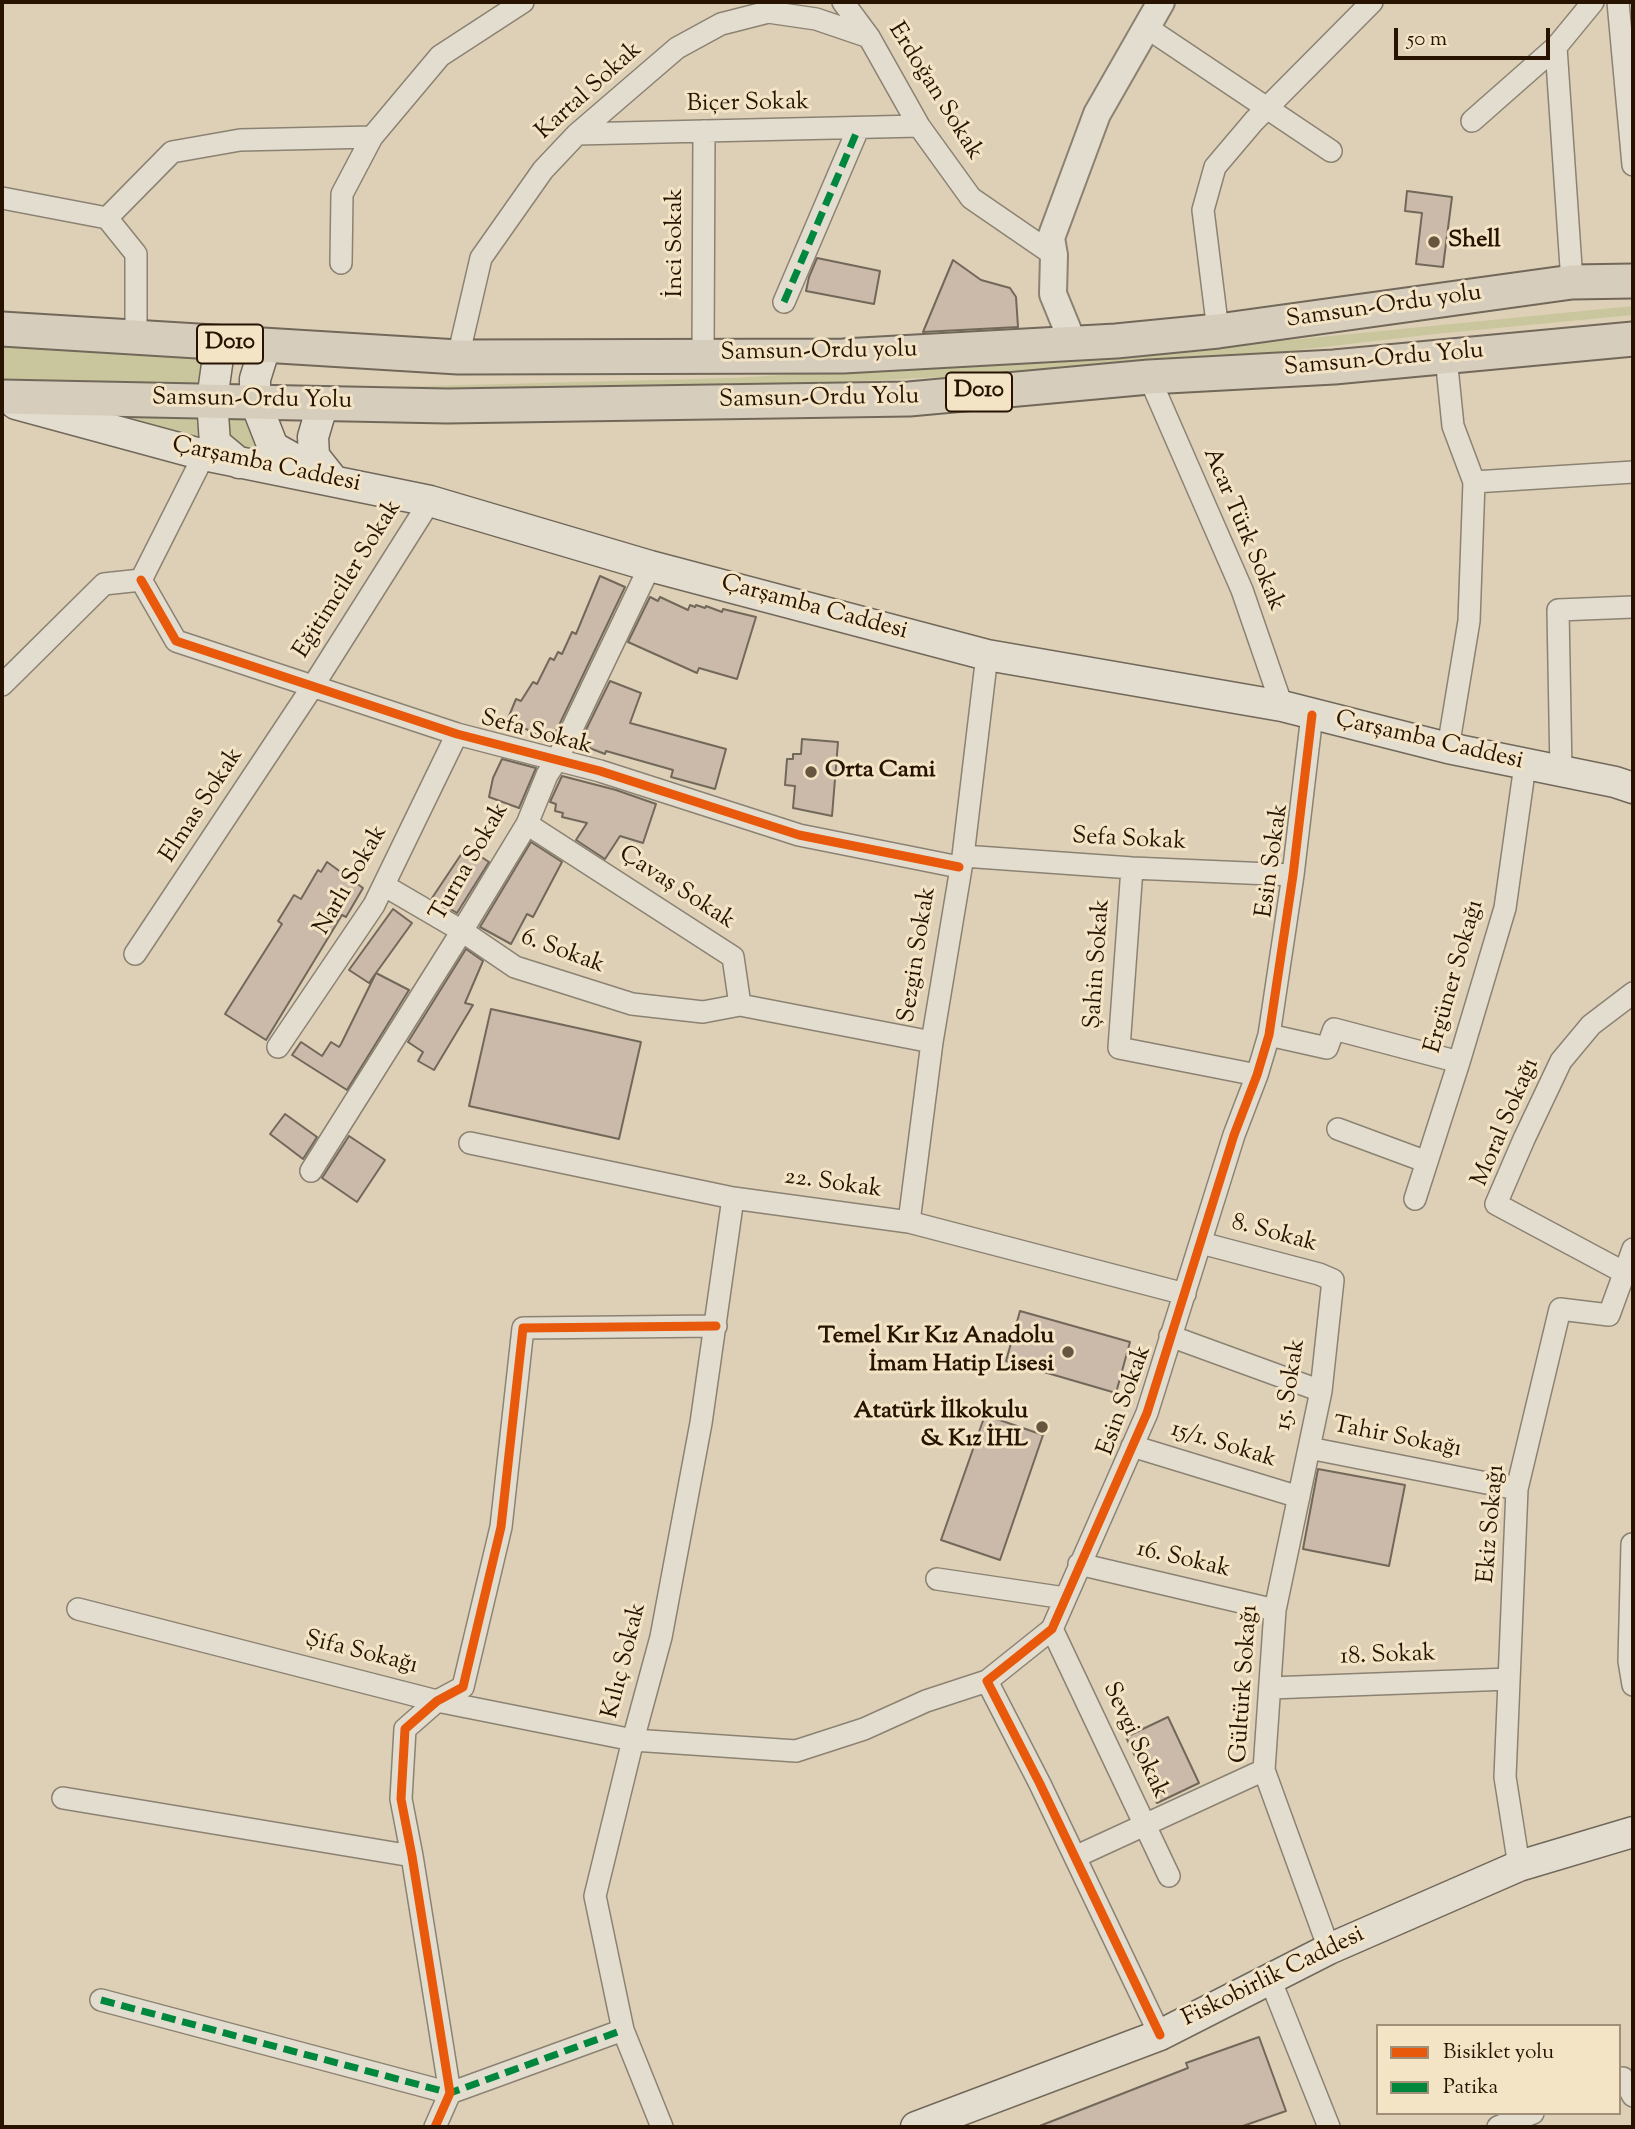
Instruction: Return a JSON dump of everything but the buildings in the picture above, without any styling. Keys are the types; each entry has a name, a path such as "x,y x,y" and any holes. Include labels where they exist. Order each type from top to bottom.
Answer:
{"highway":[{"name":"Samsun-Ordu yolu","path":"2,329 136,335 220,343 458,357 843,356 1073,343 1218,331 1572,282 1633,281"},
{"name":"Samsun-Ordu Yolu","path":"2,398 447,406 909,399 1149,377 1334,367 1633,339"}],"main road":[{"path":"220,343 212,400 215,443 239,463"},
{"path":"265,346 255,379 255,401 273,447 335,483"},
{"name":"Çarşamba Caddesi","path":"2,398 204,455 430,501 650,566 987,655 1282,706 1448,748 1633,788"},
{"path":"323,403 313,437 314,456 335,483"},
{"name":"Fiskobirlik Caddesi","path":"916,2127 1160,2035 1329,1949 1519,1866 1633,1832"}],"street":[{"path":"341,262 342,194 372,137 440,56 523,2"},
{"name":"Erdoğan Sokak","path":"843,2 869,37 919,126 971,198 1054,255"},
{"path":"1073,343 1053,294 1054,255 1051,238 1097,114 1161,2"},
{"path":"1218,331 1203,210 1215,167 1267,108 1372,2"},
{"path":"1472,121 1556,47 1592,2"},
{"path":"1618,2 1633,164"},
{"name":"Kartal Sokak","path":"458,357 481,258 544,170 577,134 677,48 721,24 768,12 816,19 869,37"},
{"path":"1146,27 1331,151"},
{"path":"1556,47 1572,282"},
{"name":"Biçer Sokak","path":"577,134 919,126"},
{"path":"784,302 858,129"},
{"name":"İnci Sokak","path":"703,355 704,131"},
{"path":"107,218 172,152 240,140 372,137"},
{"path":"2,198 107,218 136,254 136,335"},
{"path":"1446,357 1453,426 1474,482 1469,621 1448,748"},
{"name":"Acar Türk Sokak","path":"1149,377 1241,590 1282,706"},
{"path":"2,685 104,584 141,580 204,455"},
{"path":"1474,482 1633,472"},
{"name":"Eğitimciler Sokak","path":"313,686 430,501"},
{"name":"Turna Sokak","path":"311,1171 527,824 547,775 558,758 650,566"},
{"name":"Sefa Sokak","path":"141,580 176,641 457,734 558,758 799,835 961,862 1293,875"},
{"path":"1562,772 1558,610 1633,607"},
{"name":"Sezgin Sokak","path":"909,1222 932,1042 961,862 987,655"},
{"name":"Elmas Sokak","path":"135,954 313,686"},
{"name":"Esin Sokak","path":"987,1681 1052,1629 1147,1413 1234,1135 1269,1035 1293,875 1312,715"},
{"name":"Narlı Sokak","path":"278,1047 385,886 457,734"},
{"name":"Ergüner Sokağı","path":"1415,1199 1460,1062 1505,908 1525,765"},
{"name":"Çavaş Sokak","path":"527,824 733,957 740,1005"},
{"name":"Şahin Sokak","path":"1132,868 1119,1048 1257,1075"},
{"name":"6. Sokak","path":"385,886 462,931 515,967 632,1004 703,1012 740,1005"},
{"name":"Moral Sokağı","path":"1629,1274 1496,1204 1562,1062 1591,1024 1633,993"},
{"path":"740,1005 932,1042"},
{"path":"1269,1035 1327,1048 1334,1029 1460,1062"},
{"path":"1338,1129 1427,1162"},
{"name":"22. Sokak","path":"470,1143 733,1198 909,1222 1185,1294"},
{"name":"Kılıç Sokak","path":"662,2127 623,2030 595,1896 633,1740 662,1637 716,1326 733,1198"},
{"name":"8. Sokak","path":"1200,1243 1333,1280"},
{"name":"Ekiz Sokağı","path":"1519,1866 1505,1777 1517,1489 1560,1309 1609,1315 1629,1274 1633,1249"},
{"name":"15. Sokak","path":"1299,1497 1321,1391 1333,1280"},
{"path":"435,2127 450,2093 401,1799 405,1729 437,1701 463,1687 502,1527 523,1328 716,1326"},
{"path":"1170,1336 1321,1391"},
{"name":"15/1. Sokak","path":"1132,1446 1299,1497"},
{"name":"Tahir Sokağı","path":"1309,1448 1517,1489"},
{"name":"Gültürk Sokağı","path":"1299,1497 1275,1610 1264,1770 1329,1949"},
{"path":"1632,1544 1629,1661 1633,1685"},
{"name":"16. Sokak","path":"1079,1564 1275,1610"},
{"path":"937,1579 1065,1598"},
{"name":"Şifa Sokağı","path":"78,1609 437,1701 633,1740 796,1751 864,1729 926,1701 987,1681"},
{"name":"Sevgi Sokak","path":"1052,1629 1169,1876"},
{"name":"18. Sokak","path":"1270,1688 1509,1679"},
{"path":"987,1681 1160,2035"},
{"path":"1075,1857 1264,1770"},
{"path":"63,1798 412,1856"},
{"path":"1270,1979 1329,2127"},
{"path":"102,2000 450,2093 623,2030"},
{"path":"1497,2127 1528,2115"}],"shaded area":[{"path":"1633,306 1633,315 1435,334 1160,366 804,384 308,394 308,389 733,378 1069,357 1260,343"},
{"path":"2,329 220,343 212,400 2,397"},
{"path":"85,414 202,416 201,446"},
{"path":"225,415 246,417 284,474 226,451"}],"marked path":[{"path":"784,302 858,129"},
{"path":"101,2000 450,2093 623,2030"}],"cycle path":[{"path":"141,580 176,641 457,734 600,771 799,835 959,867"},
{"path":"1160,2035 1040,1784 987,1681 1052,1629 1147,1413 1234,1135 1269,1035 1293,875 1312,715"},
{"path":"435,2127 450,2093 401,1799 405,1729 437,1701 463,1687 501,1527 523,1328 716,1326"}],"place":[{"name":"Shell","path":"1434,242"},
{"name":"Orta Cami","path":"811,772"},
{"name":"Temel Kır Kız Anadolu İmam Hatip Lisesi","path":"1068,1352"},
{"name":"Atatürk İlkokulu & Kız İHL","path":"1042,1427"}]}
